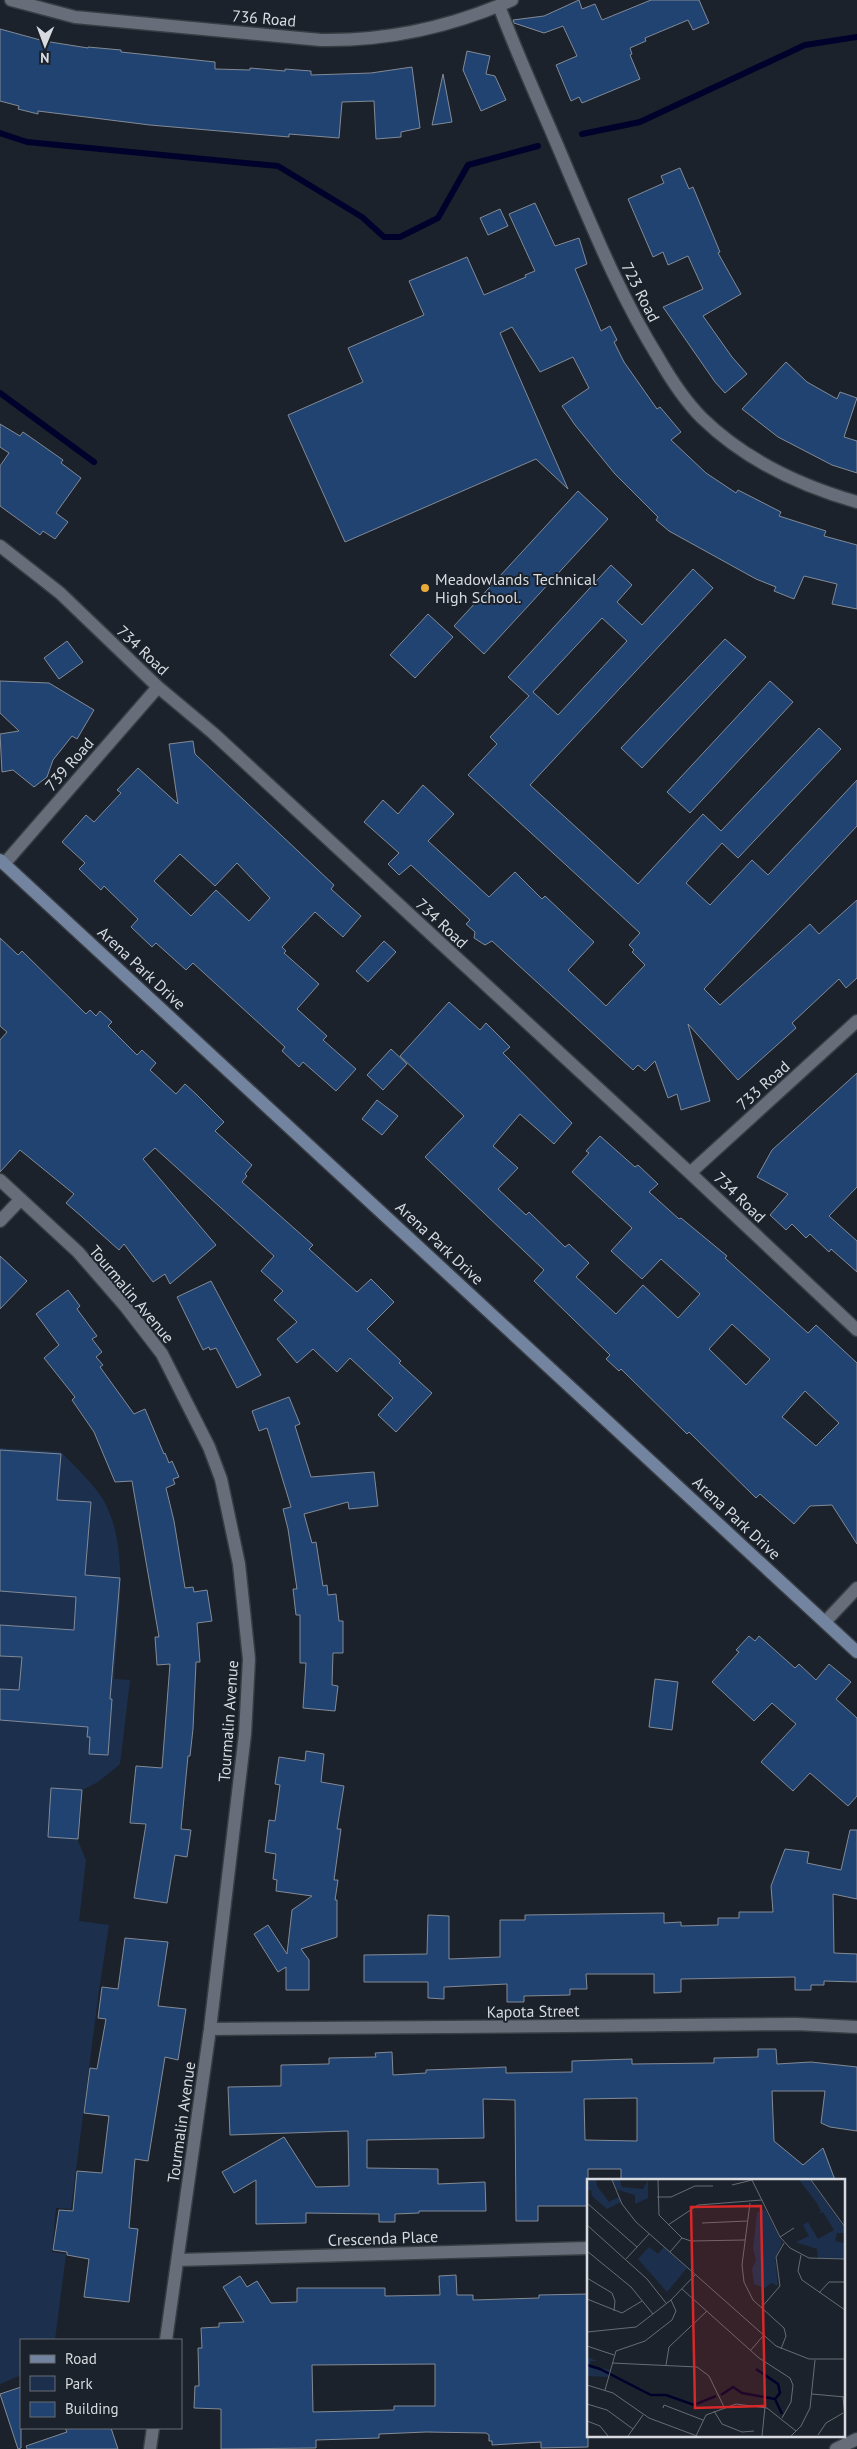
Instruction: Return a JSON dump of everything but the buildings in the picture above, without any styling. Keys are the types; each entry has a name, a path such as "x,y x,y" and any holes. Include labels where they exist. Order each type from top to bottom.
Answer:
{"street":[{"name":"736 Road","path":"11,0 75,17 255,34 354,40 392,36 438,27 512,0"},
{"name":"723 Road","path":"499,6 608,262 633,316 670,378 701,417 732,443 784,474 823,492 857,502"},
{"name":"734 Road","path":"0,546 60,593 158,686 213,733 690,1172 857,1330"},
{"name":"739 Road","path":"2,862 158,686"},
{"name":"Arena Park Drive","path":"2,862 857,1652"},
{"name":"733 Road","path":"690,1172 857,1021"},
{"name":"Tourmalin Avenue","path":"0,1180 78,1252 125,1306 162,1354 209,1447 221,1479 232,1525 245,1606 249,1659 245,1734 210,2029 166,2339"},
{"path":"0,1221 21,1199"},
{"path":"825,1622 857,1588"},
{"name":"Kapota Street","path":"210,2029 786,2024 857,2027"},
{"name":"Crescenda Place","path":"178,2260 587,2248"},
{"path":"150,2449 153,2429"},
{"path":"836,2449 857,2439"}],"green space":[{"path":"0,1448 61,1452 90,1482 104,1501 112,1521 120,1565 114,1679 130,1680 120,1764 98,1782 82,1790 78,1841 86,1860 79,1921 109,1925 71,2209 56,2208 52,2252 66,2254 55,2339 20,2339 20,2375 0,2384"}],"waterway":[{"path":"582,134 640,122 805,45 857,37"},
{"path":"0,133 27,142 278,166 362,217 384,237 400,237 438,218 468,165 538,146"},
{"path":"0,393 94,462"}],"place":[{"name":"Meadowlands Technical High School.","path":"425,588"}]}
